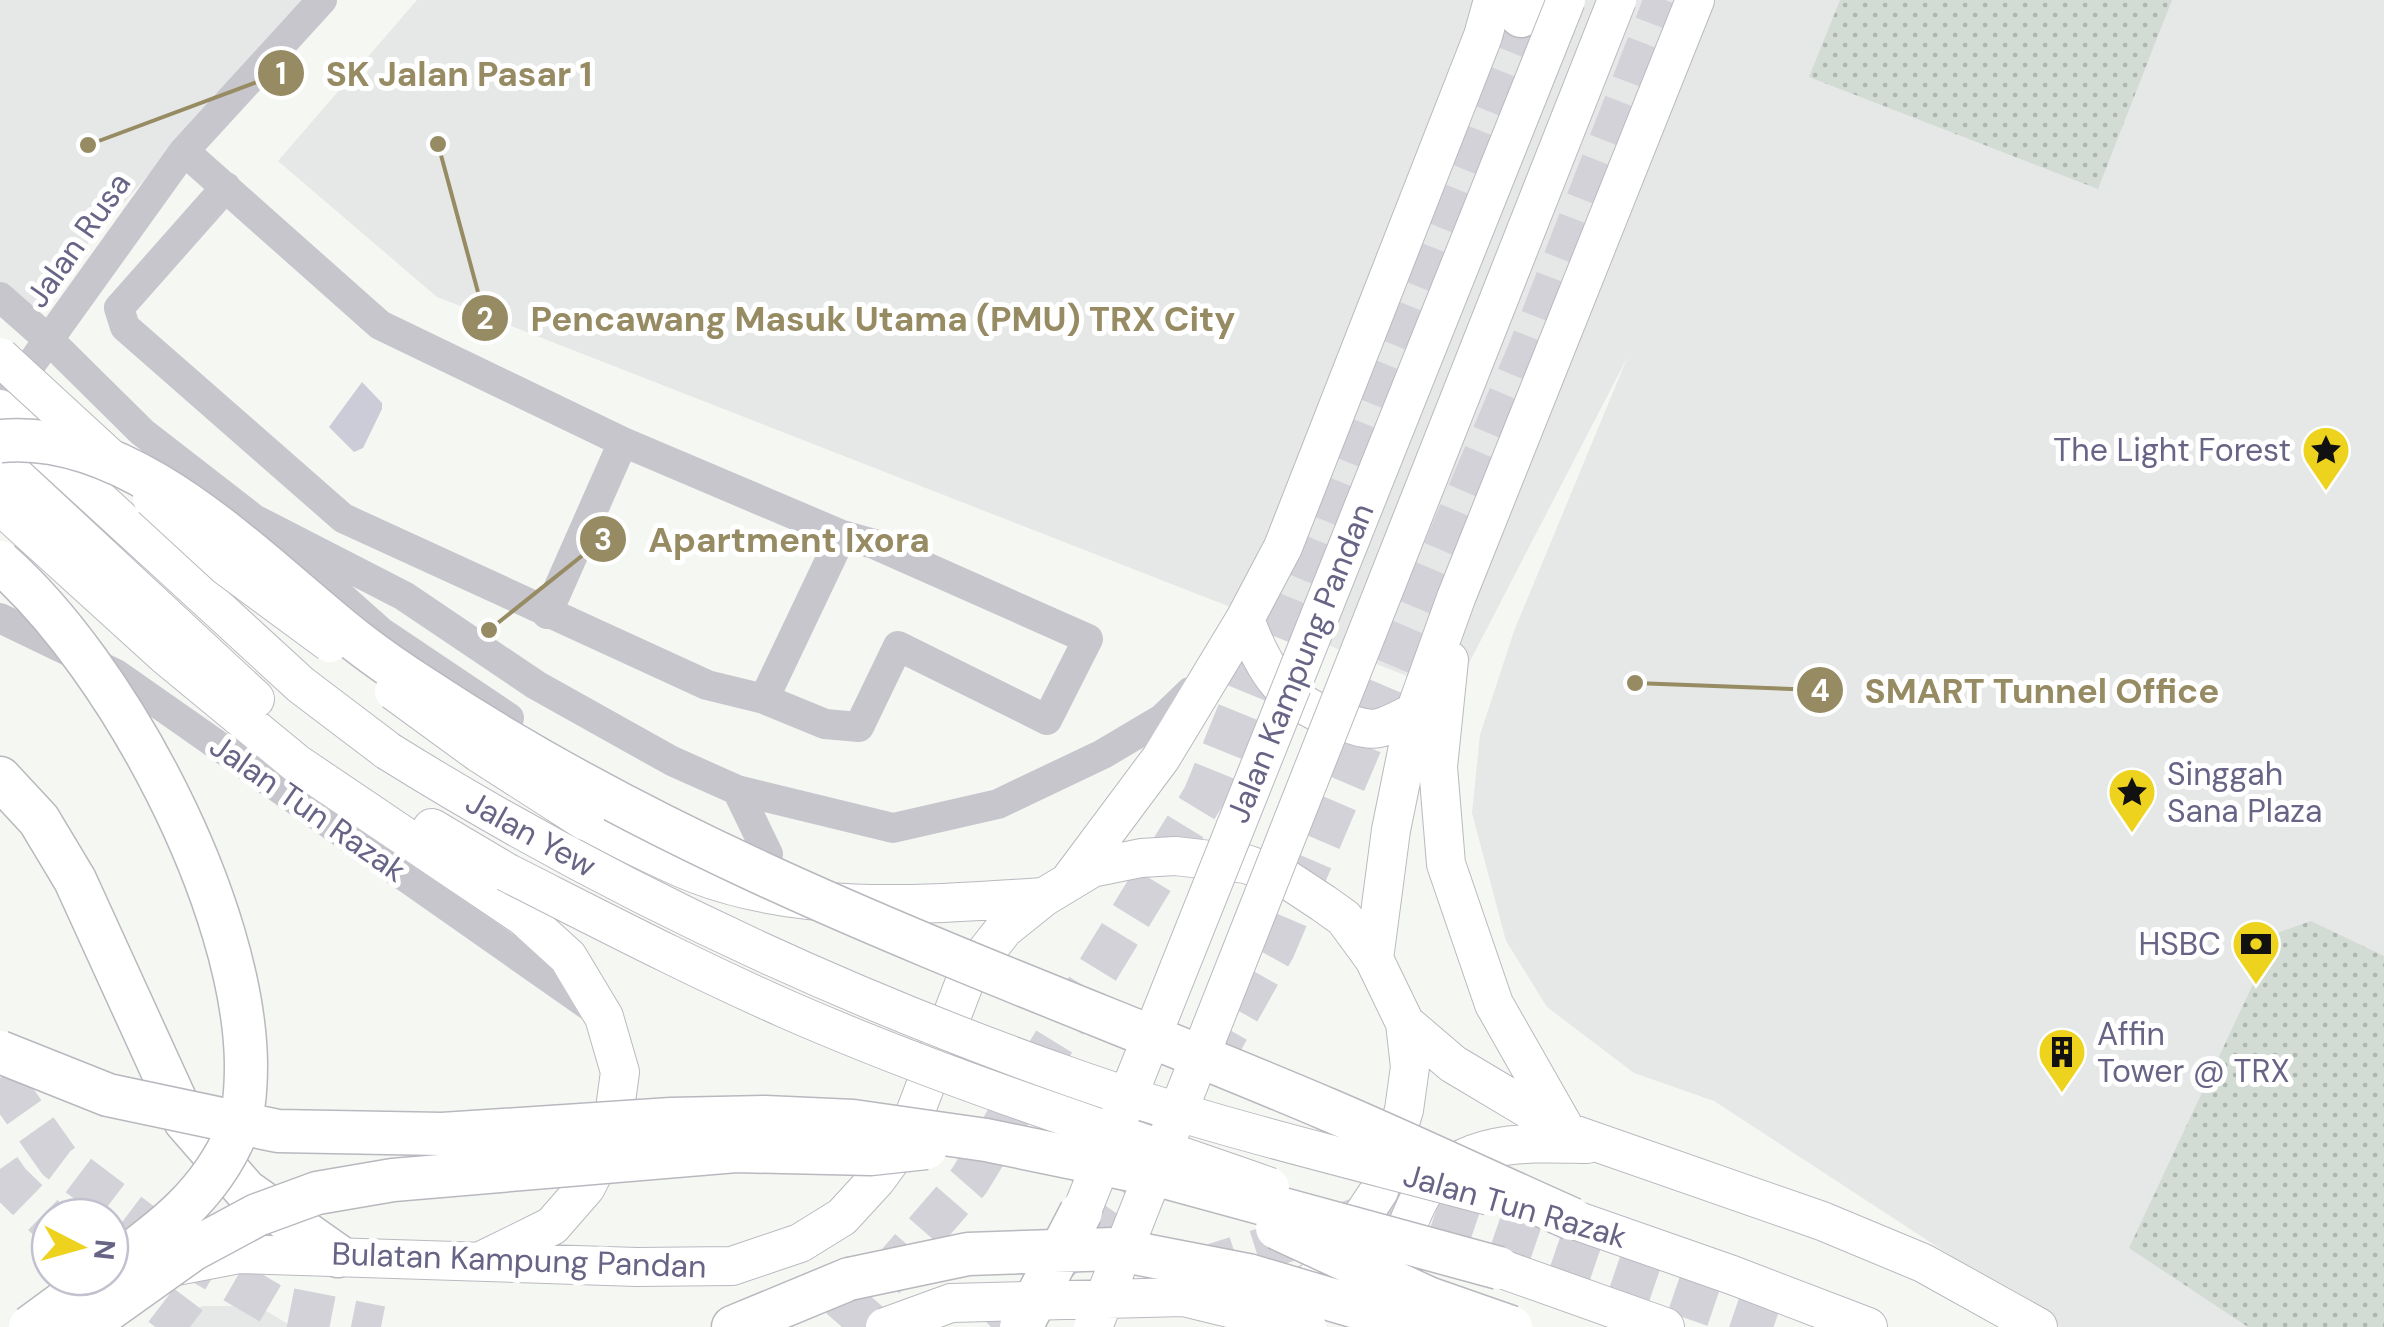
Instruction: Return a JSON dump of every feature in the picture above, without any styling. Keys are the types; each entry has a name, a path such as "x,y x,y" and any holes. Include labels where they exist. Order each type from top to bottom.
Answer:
{"highway":[{"path":"0,441 27,438 51,442 154,482 208,518 355,640 427,691 613,801 698,845 1009,981 1329,1110 1572,1219"},
{"path":"0,562 50,612 106,686 154,768 200,865 246,1023 246,1081 239,1128 214,1176 172,1223 130,1253"},
{"path":"0,778 39,820 75,880 186,1121 246,1191 338,1256"},
{"path":"0,1052 108,1095 278,1131 442,1134 765,1117 852,1121 986,1140 1165,1176 1499,1268"},
{"path":"81,1327 192,1250 257,1215 317,1193 393,1180 622,1160 736,1151 871,1154 986,1140"},
{"path":"1165,1176 1426,1312"},
{"path":"1020,1327 1082,1212"},
{"path":"733,1327 849,1279 968,1254 1114,1249 1511,1327"},
{"path":"768,1327 849,1279"},
{"path":"30,1327 71,1297"}],"main road":[{"name":"Jalan Kampung Pandan","path":"1035,1327 1566,0"},
{"name":"Jalan Kampung Pandan","path":"1093,1327 1618,0"},
{"path":"1374,959 1391,830 1415,712 1456,598 1695,0"},
{"path":"3,388 227,568 479,753 585,822 697,874 780,897 925,905 1056,889 1161,758 1245,619 1283,547 1483,36 1514,5"},
{"name":"Jalan Yew","path":"3,388 301,685 388,751 474,805 698,921 864,996 1067,1076 1156,1105"},
{"name":"Jalan Yew","path":"0,462 279,721 365,787 491,863 787,1010 1125,1136"},
{"path":"0,505 165,656 296,763 524,917 568,957 604,1016 620,1072 611,1138 586,1186 552,1226 483,1260"},
{"path":"1456,598 1438,768 1446,864 1494,1004 1582,1138"},
{"path":"1245,619 1272,678 1293,698 1325,716 1378,728 1415,712"},
{"name":"Bulatan Kampung Pandan","path":"81,1327 96,1306 164,1268 240,1254 637,1267 732,1266 800,1243 842,1217 904,1142 967,976 1004,929 1056,889 1092,868 1175,856 1246,864 1285,878 1344,918 1374,959 1405,1023 1410,1066 1404,1110 1379,1191 1322,1276 1235,1327"},
{"path":"1405,1023 1453,1064 1582,1138 1732,1188 1923,1263 2038,1327"},
{"name":"Jalan Tun Razak","path":"1156,1105 1572,1219 1868,1327"},
{"name":"Jalan Tun Razak","path":"1125,1136 1665,1327"},
{"path":"1396,1327 1388,1276 1426,1188 1466,1154 1521,1143 1582,1138"},
{"path":"884,1327 951,1303 1184,1297 1307,1327"}],"street":[{"name":"Jalan Rusa","path":"50,341 184,151 322,0"},
{"path":"184,151 226,187 380,326 623,442 842,535 874,544 1088,639 1048,720 898,646 860,728 825,724 764,698 707,685 343,518 124,327 119,308 226,187"},
{"path":"0,297 142,432 254,519 381,632 516,722 652,799 870,904"},
{"path":"3,388 50,341"},
{"path":"3,388 51,380 93,384"},
{"path":"547,614 623,442"},
{"path":"254,519 404,596 536,685 672,761 738,790 893,828 998,804 1103,754 1162,719 1214,670"},
{"path":"764,698 842,535"},
{"name":"Jalan Tun Razak","path":"0,618 116,674 604,1016"},
{"path":"738,790 768,854"}],"shaded area":[{"path":"0,0 304,0 26,313 0,290"},
{"path":"417,0 2384,0 2384,1327 2060,1327 1714,1101 1634,1073 1547,1007 1506,941 1472,813 1480,735 1514,631 1628,356 1453,694 437,297 278,161"},
{"path":"1840,0 2172,0 2098,189 1809,77"},
{"path":"362,382 382,403 382,409 363,448 354,452 329,427"},
{"path":"2311,921 2384,956 2384,1327 2248,1327 2129,1248 2277,933"},
{"path":"202,1306 258,1306 293,1327 168,1327"}],"tunnel":[{"path":"1208,1066 1274,949 1529,350 1665,0"},
{"path":"842,1327 969,1181 1204,796 1521,16"},
{"path":"0,1078 58,1160 169,1244 275,1306 381,1327"},
{"path":"991,1327 1110,1211 1158,1142"},
{"path":"0,1169 30,1202"},
{"path":"1196,1270 1411,1202 1776,1327"},
{"path":"130,1281 190,1327"}],"place":[{"name":"Pencawang Masuk Utama (PMU) TRX City","path":"438,144"},
{"name":"SK Jalan Pasar 1","path":"88,145"},
{"name":"The Light Forest","path":"2326,492"},
{"name":"Apartment Ixora","path":"489,630"},
{"name":"SMART Tunnel Office","path":"1635,683"},
{"name":"Singgah Sana Plaza","path":"2132,834"},
{"name":"HSBC","path":"2256,986"},
{"name":"Affin Tower @ TRX","path":"2062,1094"}]}
